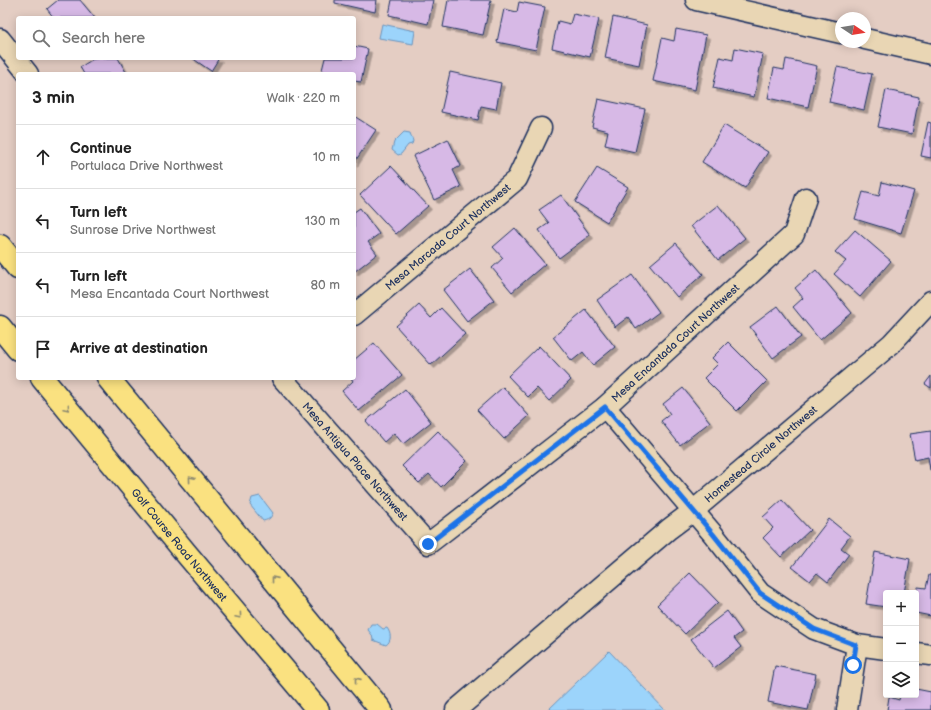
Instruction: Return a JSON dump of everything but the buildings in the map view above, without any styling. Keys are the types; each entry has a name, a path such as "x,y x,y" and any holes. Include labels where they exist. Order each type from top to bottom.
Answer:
{"main road":[{"path":"0,246 16,266"},
{"path":"0,327 16,347"},
{"name":"Golf Course Road Northwest","path":"44,380 185,552 318,710"},
{"path":"110,380 381,710"}],"street":[{"path":"696,0 835,32"},
{"path":"0,39 16,59"},
{"path":"871,40 931,54"},
{"path":"17,60 26,72"},
{"name":"Mesa Marcada Court Northwest","path":"356,313 517,179 541,128"},
{"name":"Mesa Encantada Court Northwest","path":"428,544 605,407 794,234 806,198"},
{"name":"Homestead Circle Northwest","path":"456,710 669,529 693,511 891,344 931,301"},
{"name":"Mesa Antigua Place Northwest","path":"284,380 428,544"},
{"path":"605,407 760,593 814,629 856,645 883,649"},
{"path":"847,710 856,645"},
{"path":"919,653 931,655"}],"water":[{"path":"382,24 415,31 413,44 379,38"},
{"path":"404,132 410,133 413,141 412,144 408,145 401,154 398,155 392,150 394,142"},
{"path":"260,496 273,513 268,520 263,521 250,505 252,498"},
{"path":"371,624 377,624 383,629 387,628 390,637 386,645 373,640 372,635 368,630"},
{"path":"609,651 665,710 548,710"}],"route":[{"path":"428,544 605,407 713,534 760,593 814,629 856,645 853,665"}]}
